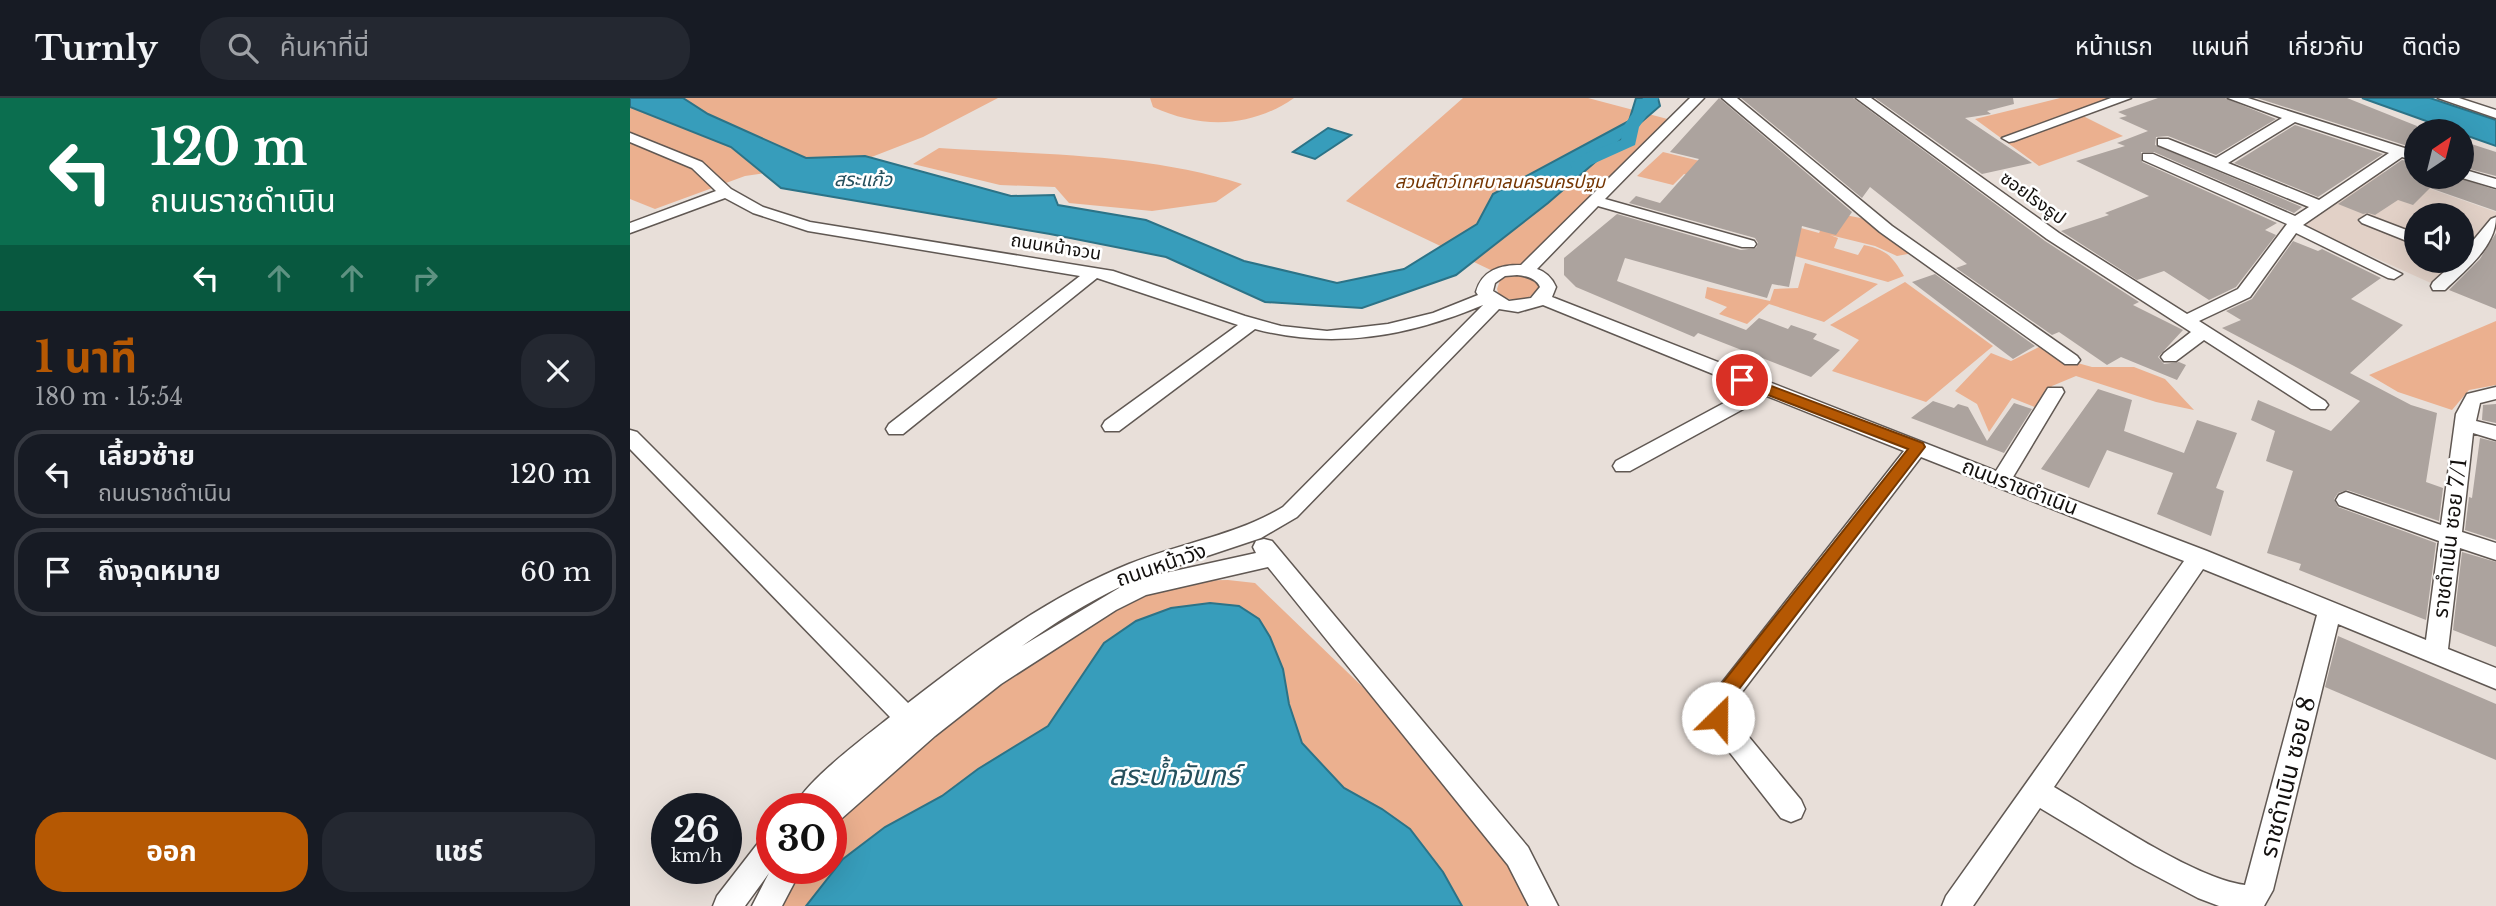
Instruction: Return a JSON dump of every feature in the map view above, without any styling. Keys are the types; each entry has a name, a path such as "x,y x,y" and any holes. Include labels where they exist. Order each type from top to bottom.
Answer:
{"street":[{"path":"1492,300 1526,306 1542,299 1548,288 1546,282 1526,270 1697,98"},
{"path":"1729,98 1886,229 2071,360"},
{"name":"ซอยโรงธูป","path":"1863,98 2053,236 2318,405"},
{"path":"2009,138 2124,98"},
{"path":"2235,98 2404,153"},
{"path":"2445,98 2496,114"},
{"path":"2217,164 2293,117"},
{"name":"ถนนหน้าจวน","path":"630,137 697,165 726,192 758,209 808,226 1113,276 1281,331 1327,336 1388,329 1439,317 1492,300"},
{"path":"2163,142 2320,206"},
{"path":"2186,321 2244,293 2294,224 2400,152"},
{"path":"2148,157 2294,224 2394,274"},
{"path":"2474,177 2496,184"},
{"path":"630,228 726,192"},
{"path":"1596,201 1748,244"},
{"path":"2367,220 2404,235"},
{"path":"2474,247 2496,222"},
{"name":"ถนนหน้าวัง","path":"822,793 864,752 1012,639 1090,593 1138,569 1256,534 1290,513 1492,300 1484,286 1493,276 1508,270 1526,270"},
{"path":"896,429 1094,273"},
{"path":"2439,286 2451,273"},
{"name":"ถนนราชดำเนิน","path":"1542,299 2199,557 2496,679"},
{"path":"1112,426 1252,323"},
{"path":"2170,357 2203,332"},
{"path":"1623,466 1766,389"},
{"path":"2001,480 2055,393"},
{"name":"ราชดำเนิน ซอย 7/1","path":"2435,653 2467,409 2474,398 2496,393"},
{"path":"2467,425 2496,433"},
{"path":"630,437 906,718"},
{"path":"1791,809 1718,718 1716,707 1918,447"},
{"path":"2346,500 2496,552"},
{"path":"1256,534 1271,558 1300,589 1518,856 1544,906"},
{"path":"1956,906 2199,557"},
{"path":"847,796 926,727 992,677 1108,604 1141,587 1271,558"},
{"name":"ราชดำเนิน ซอย 8","path":"2035,790 2207,899 2251,900 2259,890 2330,610"},
{"path":"727,906 756,867"},
{"path":"766,906 779,884"}],"shaded area":[{"path":"2374,169 2404,180 2404,189 2431,189 2470,203 2404,203 2404,271 2296,222"},
{"path":"2474,204 2496,212 2496,216 2474,240"},
{"path":"2409,273 2444,273 2433,284"}],"green space":[{"path":"630,98 998,98 923,137 869,158 745,176 655,209 630,199"},
{"path":"1150,98 1294,98 1278,108 1243,120 1207,122 1153,107"},
{"name":"สวนสัตว์เทศบาลนครนครปฐม","path":"1463,98 1588,98 1675,121 1526,275 1538,280 1539,288 1535,293 1521,300 1511,299 1499,296 1497,289 1500,280 1504,278 1497,273 1346,201"},
{"path":"2060,98 2116,98 2075,112 2123,136 2039,166 1975,119"},
{"path":"939,148 1130,161 1168,166 1242,184 1216,202 1152,211 1069,203 1055,187 1000,185 913,164"},
{"path":"1663,152 1741,171 1731,186 1684,174 1673,185 1637,176"},
{"path":"1829,212 1866,219 1913,253 1897,256 1875,246 1830,235 1838,238 1834,248 1858,255 1864,245 1878,249 1892,259 1904,276 1888,282 1784,253 1801,228 1819,233"},
{"path":"1805,263 1878,284 1824,322 1769,304 1747,324 1719,314 1727,307 1705,298 1707,287 1770,301 1774,289 1798,288"},
{"path":"1905,282 1993,346 1926,402 1832,371 1859,340 1830,325"},
{"path":"2496,321 2496,385 2469,390 2452,410 2398,392 2369,375"},
{"path":"2041,346 2063,359 2092,367 2134,367 2165,379 2194,410 2156,402 2076,376 2052,386 2037,408 2012,398 1989,432 1977,404 1955,391 1991,353 2011,361"},
{"name":"สระน้ำจันทร์","path":"1228,580 1255,583 1428,750 1516,857 1535,906 769,906 780,884 847,884 847,805 1096,607 1175,581"}],"water":[{"name":"สระแก้ว","path":"630,98 683,98 708,114 806,158 865,156 1011,196 1054,195 1058,205 1146,220 1244,261 1337,283 1404,269 1477,224 1493,194 1629,121 1636,98 1658,98 1660,106 1548,203 1456,275 1362,308 1265,302 1166,257 1050,234 781,188 731,147 630,107"},
{"path":"2362,98 2430,98 2496,120 2496,146 2474,138 2474,119 2421,119"},
{"path":"1328,128 1351,135 1315,159 1293,152"},
{"name":"สระน้ำจันทร์","path":"1210,603 1239,606 1259,619 1270,637 1283,669 1289,704 1302,743 1344,788 1382,809 1410,829 1443,872 1462,906 806,906 823,884 847,884 847,856 885,827 942,796 978,769 1048,726 1104,643 1136,621 1171,608"}],"building":[{"path":"1719,98 1852,212 1836,235 1802,226 1789,287 1772,284 1767,298 1625,258 1617,281 1746,330 1759,318 1788,329 1791,325 1817,334 1813,339 1840,350 1811,377 1698,333 1694,337 1576,287 1564,275 1564,258 1617,214 1741,250 1756,248 1758,243 1755,238 1629,203 1636,196 1660,203 1699,159 1670,152"},
{"path":"1741,98 1853,98 2045,241 2139,302 2133,305 2183,330 2158,357 2164,364 2179,362 2186,365 2177,380 2121,357 2107,365 2059,332 2052,335 1956,268 1967,264 1870,187 1862,198"},
{"path":"1875,98 2013,98 2014,104 1987,111 1991,114 1965,118 2032,163 1982,174"},
{"path":"2158,98 2225,98 2276,119 2216,155 2168,136 2156,137 2155,145 2302,207 2294,213 2154,152 2141,152 2142,162 2277,223 2265,230 2276,235 2236,287 2209,300 2164,271 2137,280 2061,231 2109,215 2105,213 2149,196 2076,161 2125,146 2117,143 2148,131 2119,118 2127,116 2118,112"},
{"path":"2257,98 2347,98 2404,121 2404,145"},
{"path":"2295,125 2383,154 2318,197 2234,163"},
{"path":"2474,145 2496,152 2496,176 2474,170"},
{"path":"2402,160 2404,189 2429,189 2415,203 2398,200 2375,215 2363,214 2338,204"},
{"path":"2474,183 2496,190 2496,211 2433,189 2474,189"},
{"path":"2496,233 2496,309 2449,290 2466,273 2474,273 2474,265"},
{"path":"2293,241 2318,251 2322,249 2381,278 2351,299 2403,325 2350,373 2411,405 2437,413 2426,482 2443,488 2439,521 2347,490 2338,493 2334,499 2338,507 2436,543 2426,620 2299,570 2301,564 2267,553 2293,471 2266,461 2275,431 2251,420 2258,400 2331,431 2360,401 2222,328 2241,320 2226,311 2252,299"},
{"path":"1935,274 2035,346 2013,359 1912,282"},
{"path":"2098,389 2132,400 2124,431 2184,453 2197,420 2237,433 2216,488 2224,491 2211,536 2157,514 2173,473 2107,450 2089,488 2041,469"},
{"path":"1933,401 1954,408 1958,404 1968,407 1987,441 2014,403 2032,409 2004,453 1911,418"},
{"path":"2496,404 2496,423 2482,420 2483,405"},
{"path":"2480,438 2496,442 2496,540 2465,530"},
{"path":"2462,552 2496,562 2496,647 2453,630"},
{"path":"2338,636 2496,704 2496,760 2325,687"}],"waterway":[{"path":"1578,164 1629,142 1631,127 1651,98"}],"route":[{"path":"1718,718 1716,707 1720,701 1918,447 1742,380"}]}
